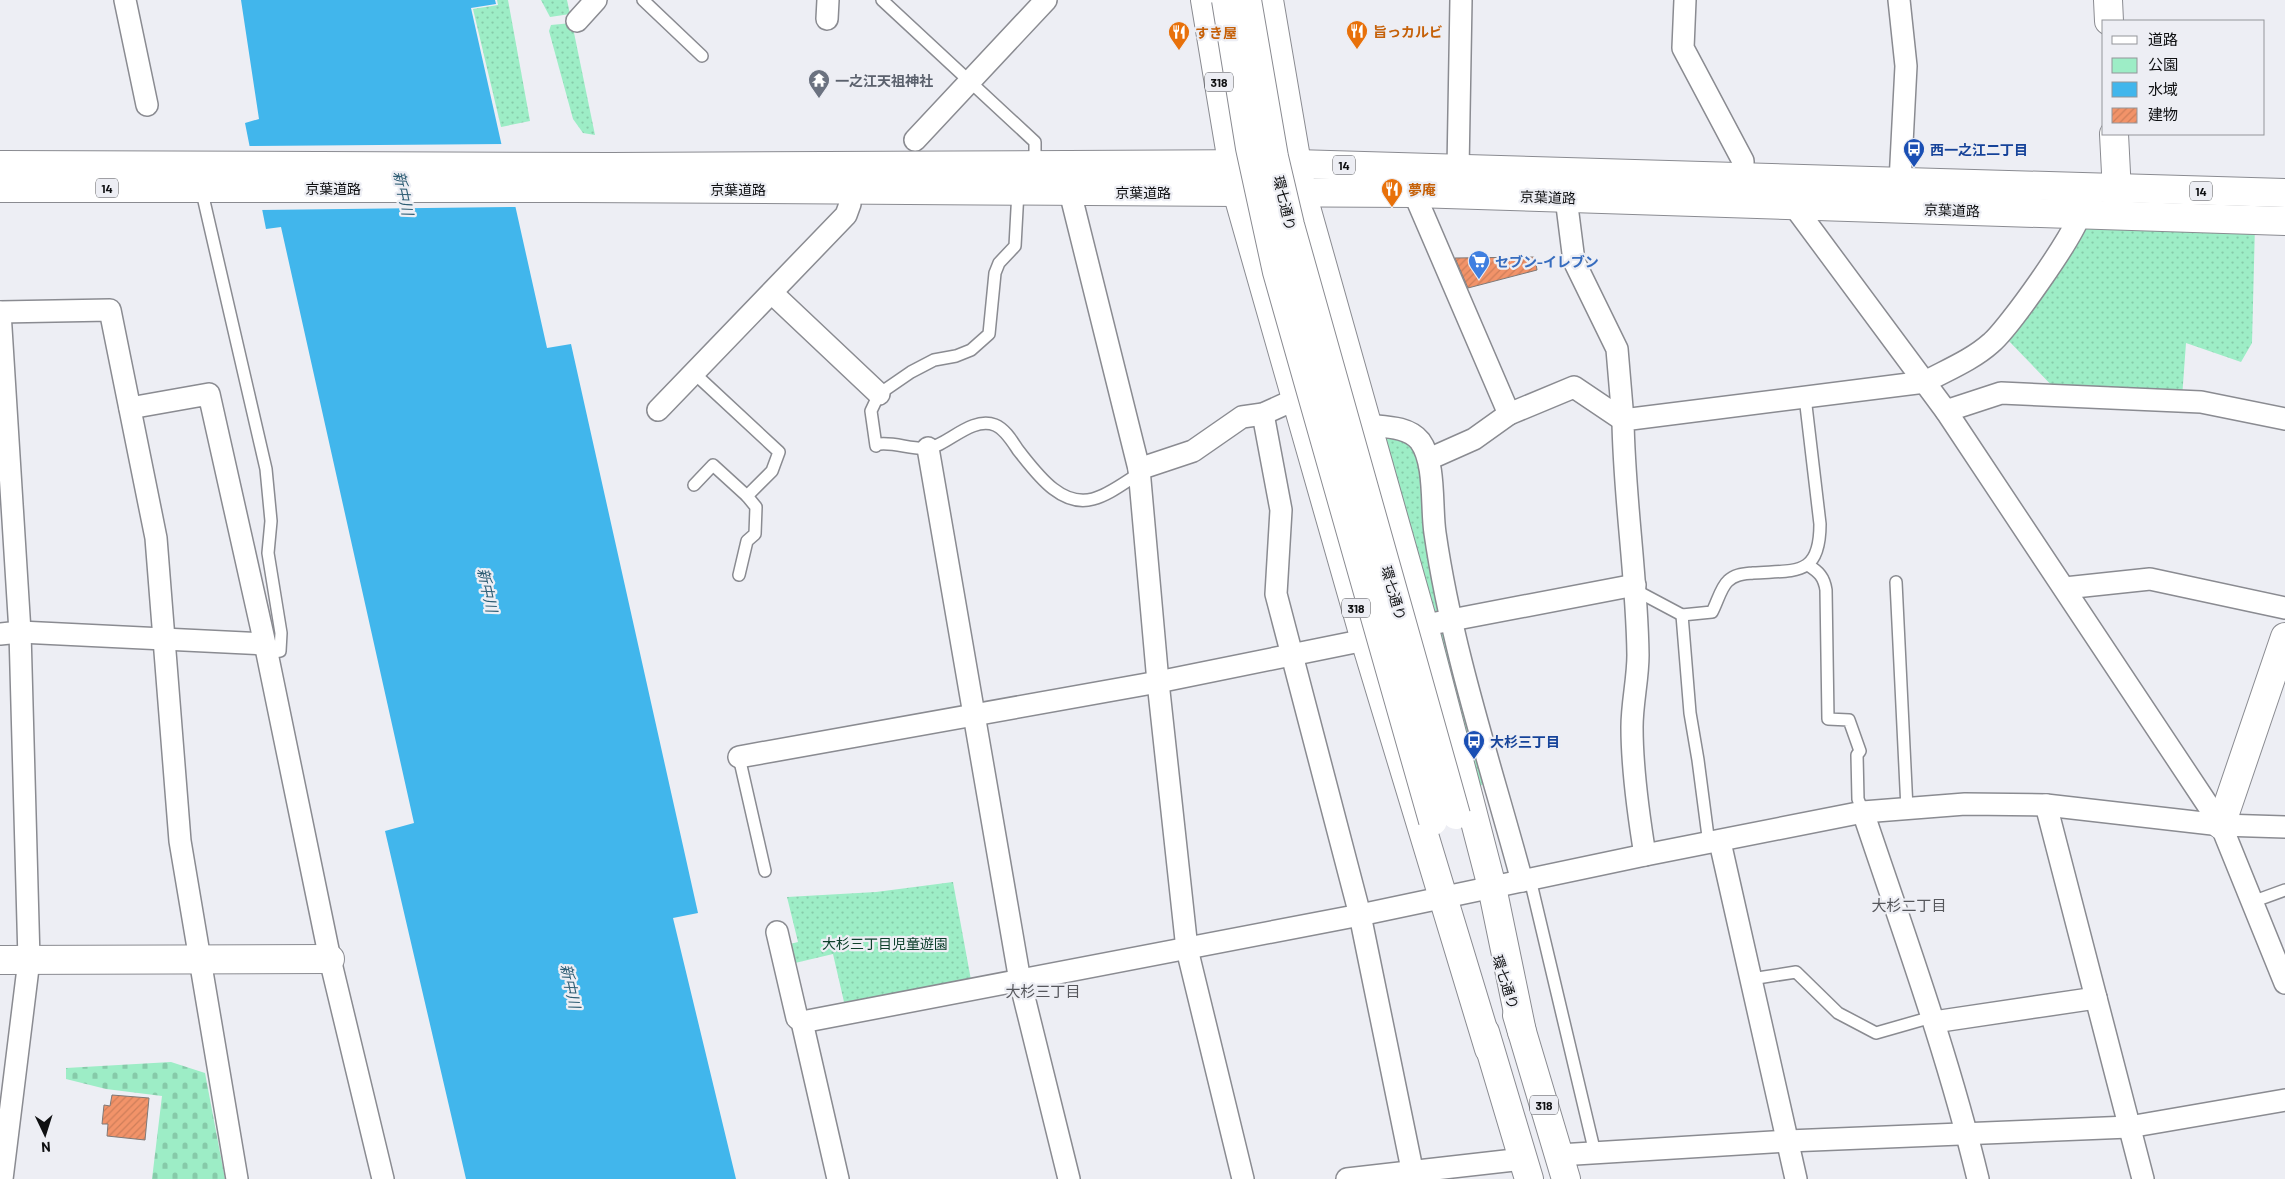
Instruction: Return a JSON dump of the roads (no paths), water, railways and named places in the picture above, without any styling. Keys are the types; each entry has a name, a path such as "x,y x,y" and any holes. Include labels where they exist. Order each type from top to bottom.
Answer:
{"main road":[{"name":"318","path":"1205,0 1238,192 1365,640 1522,1032 1562,1167"},
{"name":"環七通り","path":"1226,0 1250,148 1277,272 1466,893"},
{"name":"環七通り","path":"1247,0 1274,157 1290,225 1444,818"},
{"path":"1269,0 1302,193 1424,626 1466,893"},
{"path":"2108,0 2109,20"},
{"path":"2114,135 2118,216"},
{"name":"京葉道路","path":"0,188 207,181 574,177 1035,165 1296,164 1900,182 2079,201 2118,216 2285,221"},
{"name":"京葉道路","path":"0,165 207,181"},
{"name":"京葉道路","path":"574,177 849,190 1414,193 1794,206 2079,201 2117,189 2285,193"},
{"path":"2221,825 2276,690 2285,637"},
{"name":"318","path":"1466,893 1489,1049 1526,1169"},
{"path":"0,960 199,961 330,959"}],"street":[{"path":"125,0 147,105"},
{"path":"577,20 596,0"},
{"path":"914,140 1046,0"},
{"path":"1458,169 1461,0"},
{"path":"1685,0 1683,48 1743,161 1743,178"},
{"path":"1899,0 1906,66 1900,182"},
{"path":"658,410 846,215 850,204 849,190"},
{"path":"1070,192 1139,471 1158,682 1187,949 1243,1179"},
{"path":"1414,193 1509,414"},
{"path":"1566,198 1574,261 1618,349 1624,420 1624,456 1635,587 1638,657 1632,726 1635,790 1645,855"},
{"path":"1429,459 1474,439 1509,414 1574,387 1624,420 1924,382 1964,362 1991,344 2009,325 2067,239 2079,201"},
{"path":"1794,206 1946,411 2221,825 2285,983"},
{"path":"772,293 879,394"},
{"path":"2,1179 30,960 10,633 0,312 110,310 156,538 180,841 237,1179"},
{"path":"1946,411 2001,393 2201,402 2285,419"},
{"path":"130,408 209,394 330,959 383,1179"},
{"path":"1139,471 1193,451 1242,417 1263,414 1296,399"},
{"path":"1263,414 1281,510 1276,594 1360,915 1413,1175"},
{"path":"1367,424 1404,430 1419,440 1429,459 1435,532 1450,621 1526,880"},
{"path":"928,448 1020,981 1069,1179"},
{"path":"2065,588 2150,580 2285,608"},
{"path":"1424,626 1635,587"},
{"path":"10,633 164,638 265,649"},
{"path":"739,756 1158,682 1365,640"},
{"path":"802,1022 1360,915 1645,855 1714,843 1863,812 1966,804 2046,805 2221,825 2285,827"},
{"path":"2046,805 2143,1179"},
{"path":"1863,812 1933,1019 1967,1134 1978,1179"},
{"path":"1714,843 1751,979 1796,1179"},
{"path":"777,932 798,1018 802,1022 838,1179"},
{"path":"1933,1019 2096,998"},
{"path":"1562,1167 1595,1153 1788,1141 2129,1127 2285,1100"},
{"path":"1347,1179 1526,1169"}],"lane":[{"path":"643,0 702,56"},
{"path":"882,0 1035,142 1035,165"},
{"path":"207,181 266,469 271,521 268,553 281,633 280,651 265,649"},
{"path":"1018,191 1016,246 999,263 995,273 989,334 971,350 934,360 911,372 879,394 871,411 877,445 887,443 928,448 976,425 987,423 997,426 1007,435 1040,478 1057,491 1081,501 1098,498 1139,471"},
{"path":"694,373 779,452 772,471 747,496"},
{"path":"1635,587 1682,615 1712,612 1726,582 1741,574 1795,570 1808,565 1816,557 1820,545 1820,524 1805,397"},
{"path":"694,484 713,465 747,496 756,508 755,534 747,542 739,575"},
{"path":"1808,565 1819,571 1824,580 1826,590 1828,719 1849,720 1860,751 1857,755 1858,798 1863,812"},
{"path":"1896,582 1907,809"},
{"path":"1682,615 1690,713 1714,843"},
{"path":"739,756 765,871"},
{"path":"1526,880 1595,1153"},
{"path":"2252,902 2285,890"},
{"path":"1751,979 1796,972 1838,1013 1876,1032 1933,1019"}],"water":[{"name":"新中川","path":"241,0 495,0 496,4 471,8 547,348 571,344 698,913 673,918 736,1179 466,1179 385,831 414,823 281,227 266,229 245,123 259,119"}],"place":[{"name":"旨っカルビ","path":"1357,50"},
{"name":"すき屋","path":"1179,51"},
{"name":"一之江天祖神社","path":"819,99"},
{"name":"西一之江二丁目","path":"1914,168"},
{"name":"夢庵","path":"1392,208"},
{"name":"セブン-イレブン","path":"1479,280"},
{"name":"大杉三丁目","path":"1474,760"}],"district":[{"name":"大杉二丁目","path":"1909,905"},
{"name":"大杉三丁目","path":"1043,991"}],"park label":[{"name":"大杉三丁目児童遊園","path":"885,943"}]}
